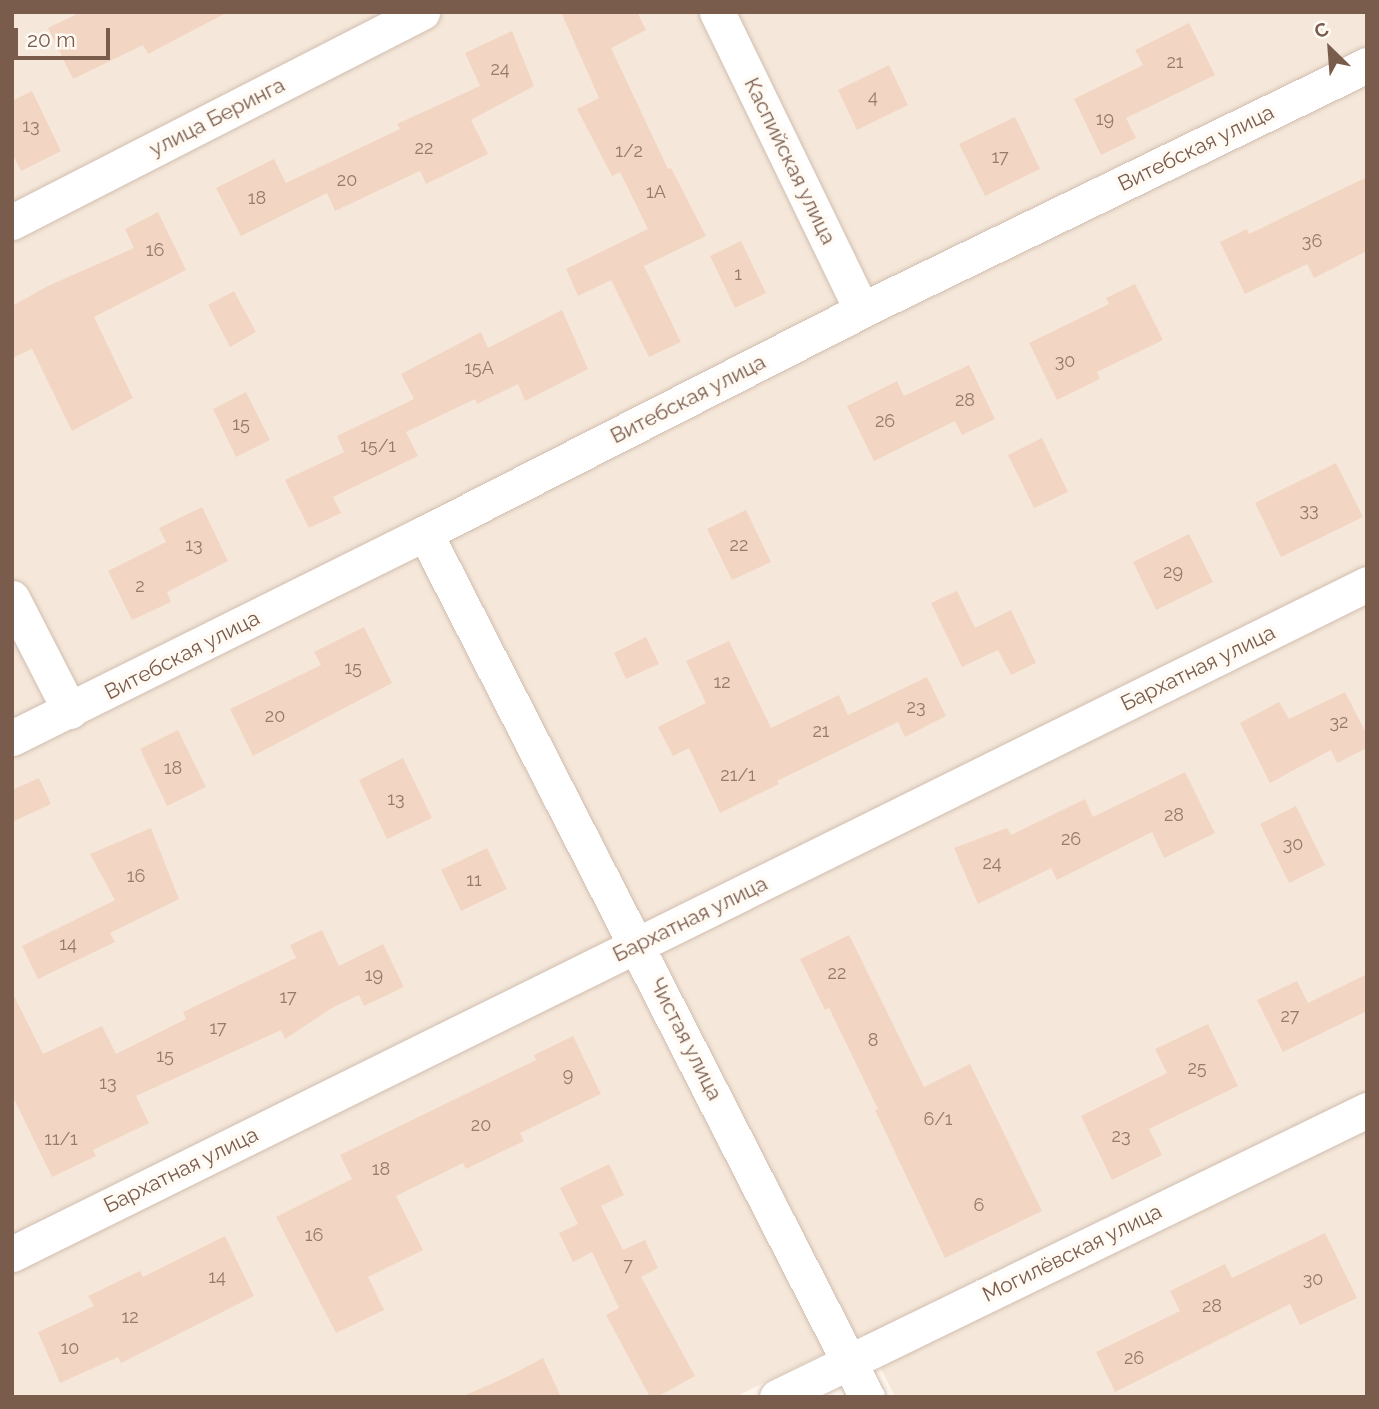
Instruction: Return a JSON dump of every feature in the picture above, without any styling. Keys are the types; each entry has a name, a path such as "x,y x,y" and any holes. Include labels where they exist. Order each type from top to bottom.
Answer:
{"street":[{"name":"улица Беринга","path":"12,222 422,12"},
{"name":"Каспийская улица","path":"717,12 862,310"},
{"name":"Витебская улица","path":"12,738 425,533 862,310 1367,65"},
{"name":"Чистая улица","path":"425,533 867,1397"},
{"name":"Бархатная улица","path":"12,1254 1367,584"},
{"path":"12,598 70,710"},
{"name":"Могилёвская улица","path":"777,1397 1367,1110"}],"shaded area":[{"path":"12,12 1367,12 1367,1397 895,1397 864,1334 735,1397 12,1397"}],"building":[{"path":"81,12 228,12 148,54 143,45 73,79 48,28"},
{"path":"561,12 637,12 646,30 611,48 668,169 671,168 706,236 644,266 681,342 649,357 611,280 578,296 566,269 648,229 620,172 612,176 577,109 599,98"},
{"path":"1189,23 1215,75 1126,118 1136,138 1101,155 1074,99 1143,65 1135,50"},
{"path":"512,31 534,86 471,120 488,154 426,184 420,171 335,211 327,193 241,236 216,188 274,159 286,183 400,129 397,124 480,86 465,53"},
{"path":"889,65 908,105 857,130 838,90"},
{"path":"32,91 61,151 21,171 12,153 12,101"},
{"path":"1015,117 1040,169 985,196 959,144"},
{"path":"1367,177 1367,251 1314,278 1307,264 1245,294 1220,242 1247,229 1249,234"},
{"path":"158,212 186,270 94,317 133,398 72,431 32,349 12,358 12,306 48,286 134,248 125,229"},
{"path":"741,241 766,293 735,308 710,256"},
{"path":"1135,284 1163,340 1097,372 1100,379 1057,400 1029,343 1109,304 1106,298"},
{"path":"234,291 256,332 230,347 208,305"},
{"path":"562,310 588,369 525,401 518,384 477,404 475,399 406,432 418,456 333,497 341,513 309,528 285,480 344,452 337,436 414,399 401,374 481,332 488,348"},
{"path":"969,365 995,419 962,435 955,421 874,461 847,406 897,381 904,396"},
{"path":"246,392 270,440 236,457 213,409"},
{"path":"1042,438 1068,492 1034,508 1008,455"},
{"path":"1336,463 1363,517 1281,557 1255,503"},
{"path":"202,507 228,561 167,592 171,602 132,620 108,571 166,542 159,528"},
{"path":"746,510 771,562 732,580 707,529"},
{"path":"1189,534 1213,582 1156,610 1133,562"},
{"path":"957,591 975,628 1011,610 1036,663 1011,675 998,650 962,667 931,603"},
{"path":"364,627 392,683 253,756 230,709 321,665 314,652"},
{"path":"646,637 659,664 626,679 614,653"},
{"path":"729,641 771,728 839,695 848,715 927,677 946,716 905,737 898,722 777,781 779,784 720,813 689,748 673,756 658,727 706,703 686,661"},
{"path":"1345,692 1367,735 1367,748 1337,763 1331,750 1270,783 1240,723 1279,702 1289,719"},
{"path":"178,730 206,787 167,806 140,749"},
{"path":"403,758 432,818 387,839 359,780"},
{"path":"1185,772 1215,833 1164,858 1152,832 1057,880 1051,868 978,904 954,848 1007,828 1011,835 1085,799 1093,817"},
{"path":"39,778 51,804 12,822 12,790"},
{"path":"1296,806 1325,865 1289,883 1260,824"},
{"path":"151,828 179,899 110,933 115,942 38,979 22,946 115,900 90,854"},
{"path":"487,848 507,889 461,911 441,870"},
{"path":"322,930 339,966 383,944 404,987 364,1006 359,995 332,1008 285,1039 281,1030 136,1096 149,1123 93,1150 96,1156 52,1177 12,1095 12,992 43,1054 102,1026 116,1054 186,1019 183,1012 296,958 290,945"},
{"path":"849,935 924,1087 970,1064 1042,1211 945,1258 875,1110 878,1109 829,1008 825,1010 800,959"},
{"path":"1367,974 1367,1011 1283,1052 1257,1000 1297,981 1308,1003"},
{"path":"1208,1024 1238,1086 1149,1129 1162,1155 1112,1180 1081,1116 1167,1073 1155,1049"},
{"path":"573,1036 601,1094 520,1133 524,1141 466,1169 463,1163 396,1196 423,1250 368,1277 384,1310 336,1333 276,1217 352,1179 340,1155 536,1060 534,1055"},
{"path":"609,1164 624,1195 601,1206 623,1250 645,1240 658,1268 641,1277 695,1376 657,1397 650,1397 606,1315 619,1308 592,1252 573,1262 559,1233 578,1224 560,1188"},
{"path":"1325,1233 1357,1298 1300,1325 1290,1304 1115,1392 1096,1352 1180,1311 1170,1291 1225,1264 1232,1278"},
{"path":"225,1236 254,1296 121,1363 118,1357 60,1383 38,1332 94,1306 88,1296 140,1271 143,1277"},
{"path":"543,1358 561,1397 461,1397 509,1376"}]}
